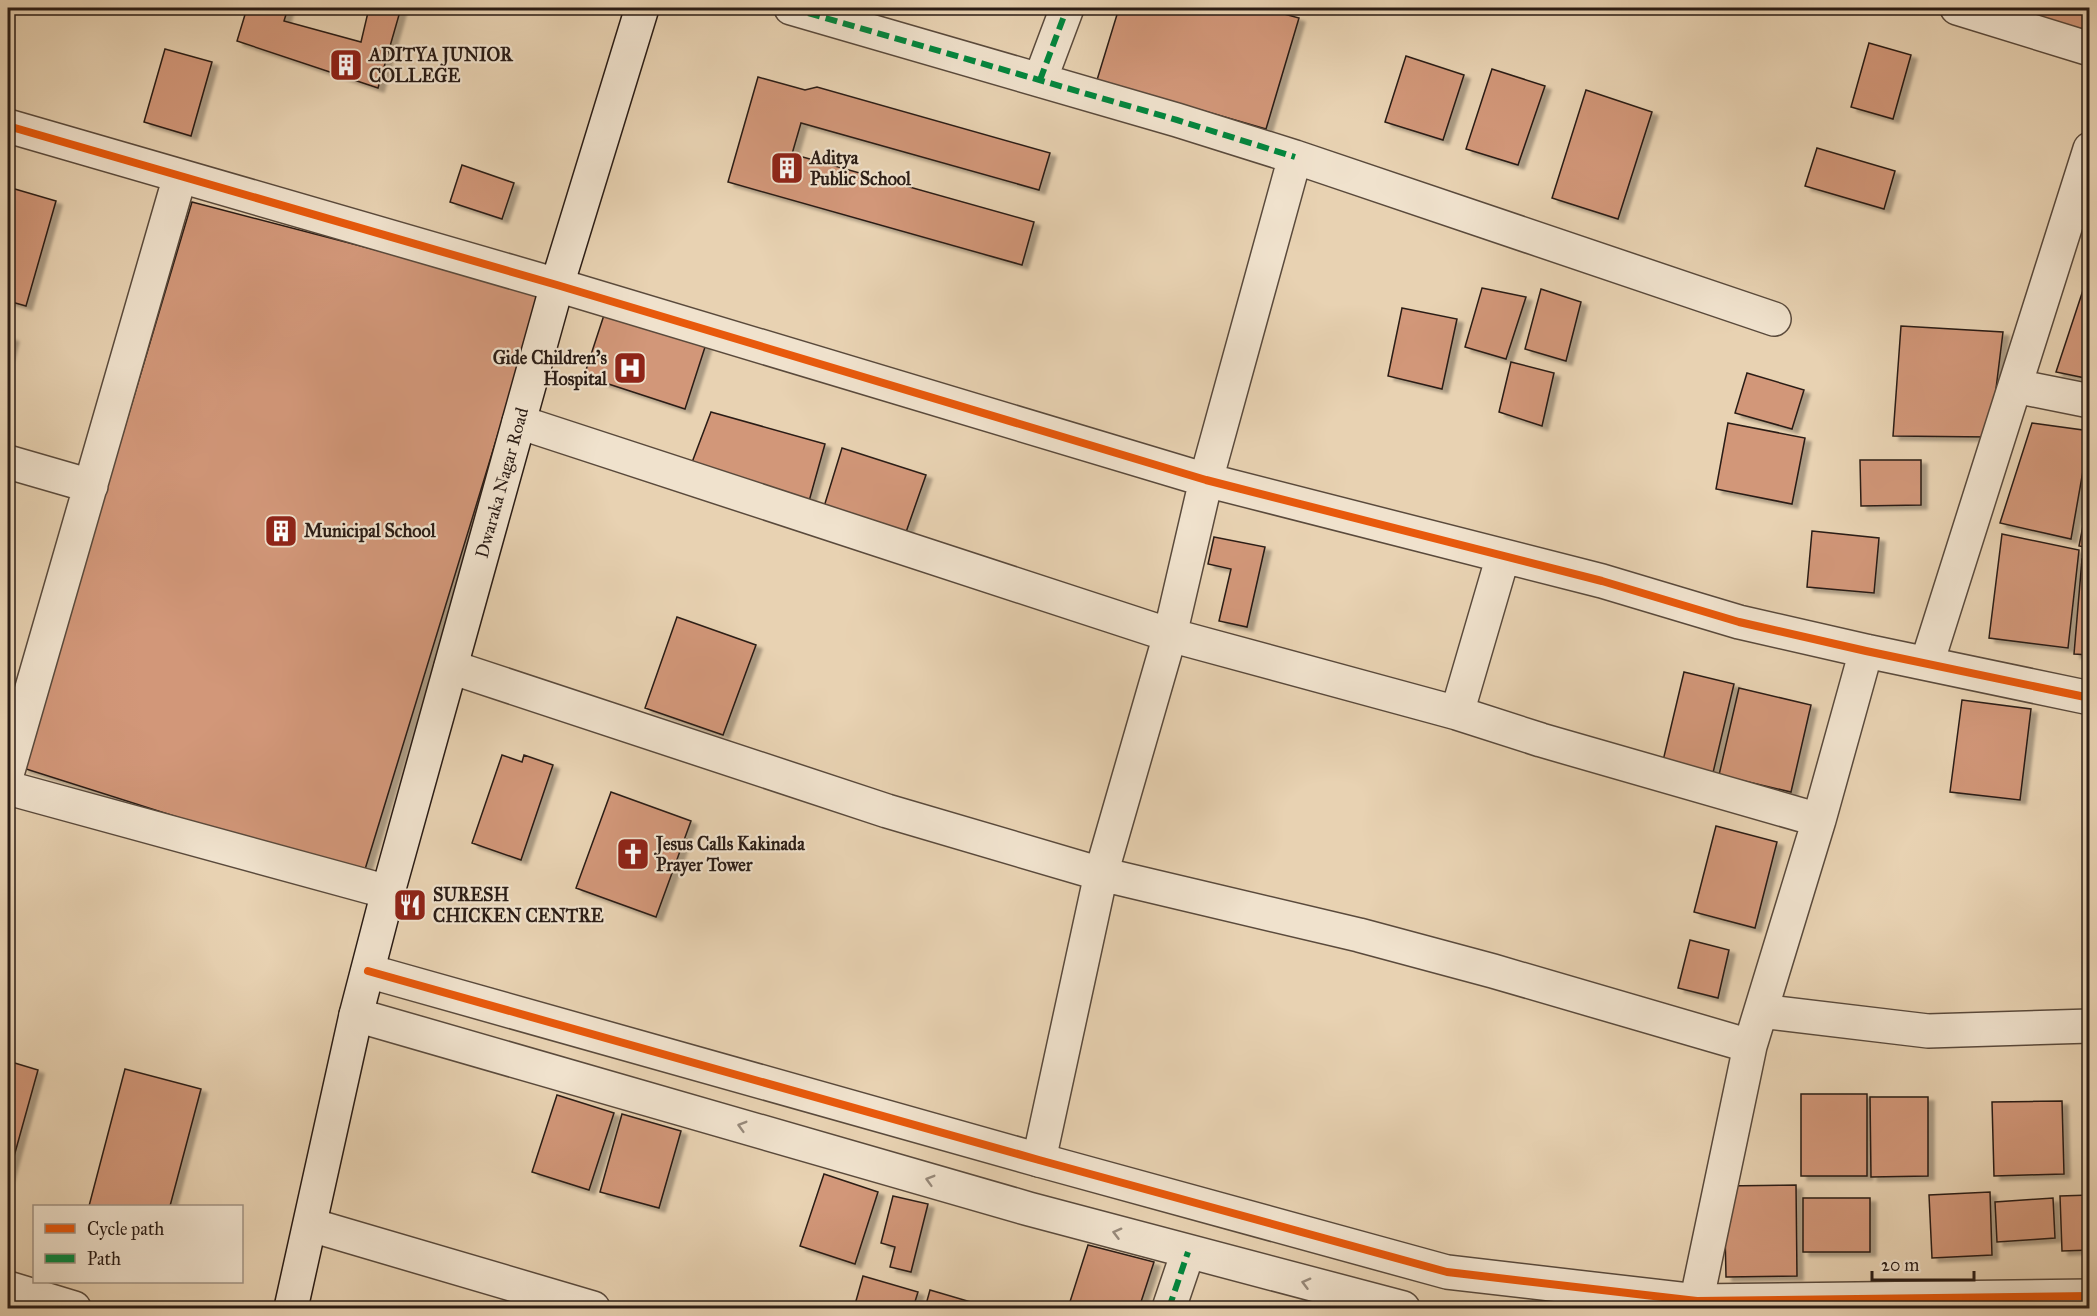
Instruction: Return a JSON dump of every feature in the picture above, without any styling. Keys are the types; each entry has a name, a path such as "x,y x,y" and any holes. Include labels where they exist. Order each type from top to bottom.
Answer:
{"street":[{"name":"Dwaraka Nagar Road","path":"291,1308 357,1016 388,892 557,285 642,8"},
{"path":"791,8 1041,80 1295,157 1774,320"},
{"path":"1041,80 1067,8"},
{"path":"1957,8 2090,49"},
{"path":"8,126 557,285 1206,480 1602,581 1739,622 2090,698"},
{"path":"1927,663 2090,149"},
{"path":"1039,1160 1101,874 1170,635 1206,480 1295,157"},
{"path":"8,771 180,176"},
{"path":"2015,386 2090,401"},
{"path":"519,422 1170,635 1457,713 1541,740 1819,820"},
{"path":"8,462 91,486"},
{"path":"1457,713 1503,556"},
{"path":"1696,1305 1750,1046 1819,820 1866,651"},
{"path":"450,667 887,812 1101,874 1381,941 1493,971 1750,1046"},
{"path":"8,788 388,892"},
{"path":"368,971 1447,1272 1696,1305 2090,1296"},
{"path":"1761,1011 1928,1031 2090,1026"},
{"path":"357,1016 1029,1209 1403,1308"},
{"path":"310,1225 593,1308"},
{"path":"1169,1308 1188,1252"},
{"path":"8,1288 74,1308"}],"building":[{"name":"ADITYA JUNIOR COLLEGE","path":"247,8 288,8 284,21 361,42 369,8 401,8 378,88 237,41"},
{"path":"1119,8 1262,8 1299,18 1266,129 1097,80"},
{"path":"1990,8 2027,8 2025,17"},
{"path":"2031,8 2090,8 2090,37 2027,20"},
{"path":"1869,43 1911,55 1893,119 1851,107"},
{"path":"165,49 212,62 191,136 144,122"},
{"path":"1406,56 1464,75 1443,140 1385,122"},
{"path":"1492,69 1545,86 1518,165 1466,149"},
{"name":"Aditya Public School","path":"758,77 805,90 817,87 1050,153 1039,190 801,123 792,154 1034,222 1022,265 728,182"},
{"path":"1586,90 1652,112 1618,219 1552,198"},
{"path":"1817,148 1895,171 1884,209 1805,186"},
{"path":"462,165 514,183 502,219 450,202"},
{"path":"8,187 56,201 26,306 8,301"},
{"name":"Municipal School","path":"192,202 541,293 363,876 23,768"},
{"path":"2090,269 2090,379 2056,372"},
{"path":"1482,288 1526,297 1506,359 1465,347"},
{"path":"1541,289 1581,302 1566,361 1525,349"},
{"path":"1402,308 1457,319 1442,389 1388,376"},
{"path":"605,312 706,344 685,409 584,376"},
{"path":"1901,326 2003,332 1990,437 1893,436"},
{"path":"8,336 13,338 8,357"},
{"path":"1511,362 1554,373 1542,426 1499,412"},
{"path":"1747,373 1804,390 1792,429 1735,413"},
{"path":"711,412 825,444 806,512 688,473"},
{"path":"1728,423 1805,438 1792,504 1716,489"},
{"path":"2032,423 2090,431 2071,539 2000,523"},
{"path":"842,448 926,475 905,535 823,510"},
{"path":"1860,460 1921,460 1921,505 1861,506"},
{"path":"2090,490 2090,548 2079,546"},
{"path":"1812,531 1879,538 1874,593 1807,587"},
{"path":"2002,534 2079,550 2068,648 1989,638"},
{"path":"1214,537 1265,547 1247,627 1219,621 1231,569 1208,564"},
{"path":"2082,559 2090,560 2090,655 2074,654"},
{"path":"677,617 756,645 723,735 645,708"},
{"path":"1684,672 1734,684 1712,777 1662,765"},
{"path":"1739,688 1811,705 1791,792 1719,775"},
{"path":"1962,700 2031,709 2020,800 1950,792"},
{"path":"502,755 522,762 524,755 553,765 521,860 472,843"},
{"name":"Jesus Calls Kakinada Prayer Tower","path":"611,792 691,821 656,917 576,888"},
{"path":"1716,826 1777,842 1755,928 1694,912"},
{"path":"1690,940 1729,950 1718,998 1678,988"},
{"path":"8,1061 38,1070 8,1178"},
{"path":"125,1069 201,1089 170,1205 89,1205"},
{"path":"1801,1094 1867,1094 1867,1176 1801,1176"},
{"path":"557,1095 614,1113 589,1190 532,1172"},
{"path":"1870,1097 1928,1097 1928,1176 1871,1177"},
{"path":"2062,1101 2064,1174 1994,1176 1992,1102"},
{"path":"622,1114 681,1131 659,1208 600,1192"},
{"path":"824,1174 878,1192 855,1264 800,1246"},
{"path":"1796,1185 1797,1276 1726,1277 1724,1186"},
{"path":"1990,1192 1992,1255 1932,1258 1929,1195"},
{"path":"2090,1195 2090,1250 2062,1251 2060,1196"},
{"path":"893,1196 928,1204 911,1272 890,1267 895,1247 881,1243"},
{"path":"1803,1198 1870,1198 1870,1252 1803,1252"},
{"path":"2053,1198 2055,1238 1997,1242 1995,1202"},
{"path":"1088,1245 1154,1262 1139,1308 1068,1308"},
{"path":"863,1276 918,1292 913,1308 854,1308"},
{"path":"930,1290 988,1307 988,1308 925,1308"}],"marked path":[{"path":"791,8 1177,120 1295,157"},
{"path":"1040,80 1067,8"},
{"path":"1169,1308 1188,1252"}],"cycle path":[{"path":"8,126 557,285 1206,480 1602,581 1739,622 2090,698"},
{"path":"368,971 1447,1272 1697,1301 2090,1296"}],"place":[{"name":"ADITYA JUNIOR COLLEGE","path":"346,65"},
{"name":"Aditya Public School","path":"787,168"},
{"name":"Gide Children's Hospital","path":"630,368"},
{"name":"Municipal School","path":"281,531"},
{"name":"Jesus Calls Kakinada Prayer Tower","path":"633,854"},
{"name":"SURESH CHICKEN CENTRE","path":"410,905"}]}
